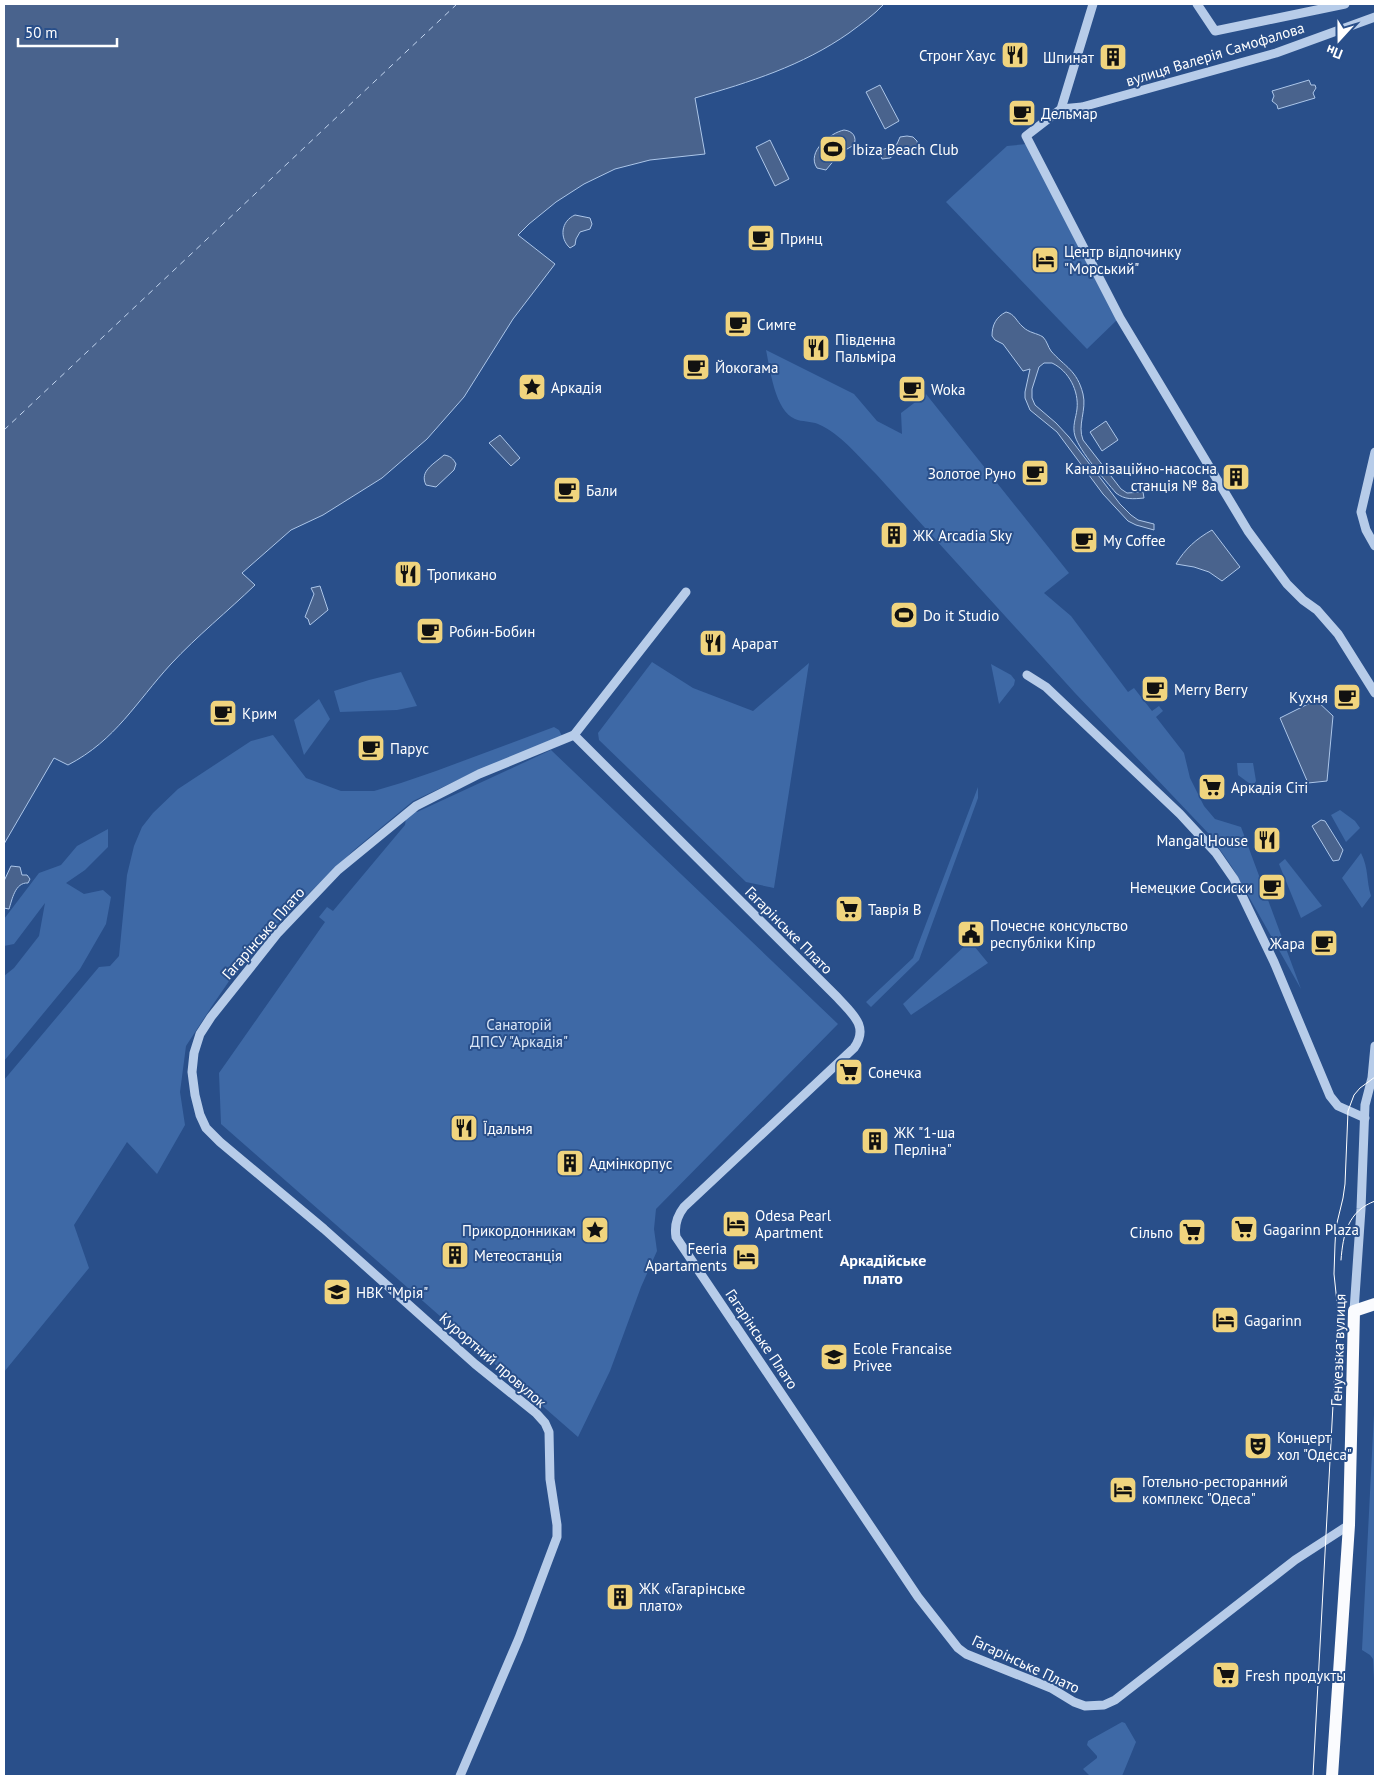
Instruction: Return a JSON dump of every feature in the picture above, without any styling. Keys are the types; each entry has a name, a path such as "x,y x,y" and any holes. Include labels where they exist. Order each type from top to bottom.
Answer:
{"main road":[{"path":"1354,1311 1375,1304"},
{"name":"Генуезька вулиця","path":"1332,1776 1349,1525 1354,1311"}],"street":[{"path":"1093,4 1061,109 1026,136 1120,318 1248,531 1287,584 1303,600 1317,610 1338,634 1375,693"},
{"path":"1197,4 1215,32 1345,4"},
{"name":"вулиця Валерія Самофалова","path":"1061,109 1082,107 1276,53 1375,17"},
{"path":"1375,452 1361,512 1371,531 1375,546"},
{"name":"Гагарінське Плато","path":"324,1229 220,1142 206,1128 200,1116 192,1072 194,1053 200,1034 211,1016 277,934 338,870 416,806 479,774 574,735 686,592"},
{"path":"1027,675 1046,687 1180,814 1216,853 1234,879 1265,945 1330,1096 1338,1106 1364,1118"},
{"name":"Гагарінське Плато","path":"574,735 837,997 858,1022 860,1036 854,1048 684,1207 676,1222 676,1237 918,1597 958,1648 966,1654 1051,1688 1074,1702 1085,1706 1104,1705 1115,1700 1295,1560 1349,1525"},
{"name":"Генуезька вулиця","path":"1354,1311 1361,1209 1365,1105 1372,1078 1375,1046"},
{"name":"Курортний провулок","path":"324,1229 475,1364 536,1413 545,1423 549,1432 550,1479 557,1524 557,1538 519,1638 460,1776"}],"green space":[{"name":"Центр відпочинку \"Морський\"","path":"1027,144 1118,319 1087,349 946,202 1007,146"},
{"path":"766,350 854,394 877,421 902,434 901,413 926,394 1069,573 1044,593 1071,616 1128,692 1134,688 1152,711 1159,706 1163,711 1156,717 1184,753 1190,778 1204,806 1215,819 1241,827 1301,989 1232,867 1209,834 1075,693 849,446 826,428 815,423 795,419 788,415 774,389"},
{"path":"652,662 693,688 753,711 809,663 774,888 746,882 599,740 598,733"},
{"path":"991,664 1011,675 1015,680 1014,685 999,704"},
{"path":"401,672 417,706 397,710 340,712 334,691"},
{"path":"319,699 330,719 304,755 294,720"},
{"path":"554,727 559,730 562,736 479,770 413,801 354,850 251,949 186,1046 180,1092 185,1125 157,1174 127,1142 74,1225 89,1268 4,1372 4,1080 99,967 110,966 119,956 127,875 134,846 142,827 153,813 178,789 251,741 273,735 306,778 341,791 374,791 436,771"},
{"name":"Санаторій ДПСУ \"Аркадія\"","path":"551,750 838,1024 656,1209 654,1229 657,1251 641,1287 610,1371 578,1437 221,1124 219,1073 325,922 319,917 327,907 333,911 405,825 406,818 411,812 417,812"},
{"path":"1237,763 1253,763 1256,781 1253,786 1238,775"},
{"path":"978,787 978,798 919,960 871,1007 866,1002 913,958"},
{"path":"1340,810 1355,821 1360,828 1346,842 1331,815"},
{"path":"108,829 108,847 85,870 66,883 84,894 103,890 111,897 106,924 80,969 4,1061 4,976 14,968 39,936 45,903 14,944 4,946 4,919 39,873 61,865 77,846"},
{"path":"1361,853 1371,896 1362,908 1342,878"},
{"path":"1285,859 1322,906 1301,918 1279,864"},
{"path":"970,941 988,963 911,1015 903,1004"},
{"path":"1375,1394 1375,1700 1373,1659 1362,1650"},
{"path":"1122,1722 1125,1723 1136,1742 1122,1776 1090,1776 1083,1769 1097,1756 1087,1745 1088,1741"}],"shaded area":[{"path":"4,4 884,4 872,16 849,33 813,55 756,79 695,98 705,154 650,160 615,169 584,184 556,202 529,224 518,235 555,264 513,319 464,397 427,439 382,478 323,515 291,530 242,573 255,585 181,654 112,732 85,755 68,765 54,758 4,844"},
{"path":"1309,80 1311,85 1315,85 1316,88 1313,93 1315,98 1278,109 1277,105 1272,101 1274,96 1272,91"},
{"path":"880,85 899,121 885,129 866,92"},
{"name":"Ibiza Beach Club","path":"844,130 854,135 854,145 840,153 826,170 817,168 814,162 815,156 821,144 832,135"},
{"path":"900,137 913,137 917,141 918,147 910,154 899,151 890,158 882,159 880,154 882,150 897,144"},
{"path":"770,140 789,179 775,186 756,147"},
{"path":"575,215 590,218 592,224 590,229 580,232 575,245 570,248 564,239 563,230 567,221"},
{"path":"1006,312 1013,316 1025,329 1043,337 1051,351 1074,374 1084,400 1081,429 1083,440 1121,489 1127,493 1143,492 1144,498 1126,498 1116,493 1087,458 1074,432 1077,402 1072,382 1063,371 1052,363 1044,363 1039,367 1032,389 1032,398 1035,405 1069,437 1120,504 1138,520 1154,524 1154,530 1128,521 1103,494 1057,432 1030,410 1025,398 1025,392 1030,369 1023,371 1003,344 992,336 995,322"},
{"path":"1106,421 1118,440 1102,451 1090,432"},
{"path":"500,435 520,458 511,466 489,443"},
{"path":"444,455 455,462 454,470 436,487 426,485 424,476 426,472"},
{"path":"1212,530 1240,567 1222,581 1209,572 1176,564 1191,545"},
{"path":"320,586 328,610 310,625 305,617 314,594 311,588"},
{"path":"1316,700 1333,716 1327,781 1308,783 1280,718"},
{"path":"1321,820 1325,821 1343,850 1339,860 1333,861 1312,826"},
{"path":"11,866 20,867 22,875 27,875 30,879 28,883 24,883 17,888 9,909 4,908 4,881"}],"ferry route":[{"path":"4,430 457,4"}],"tram line":[{"path":"1313,1776 1338,1312 1334,1274 1336,1227 1345,1184 1348,1111 1354,1095 1375,1077"},
{"path":"1341,1260 1343,1241 1353,1217 1366,1205 1375,1201"}],"place":[{"name":"Стронг Хаус","path":"1015,55"},
{"name":"Шпинат","path":"1113,57"},
{"name":"Дельмар","path":"1022,113"},
{"name":"Ibiza Beach Club","path":"833,149"},
{"name":"Принц","path":"761,238"},
{"name":"Центр відпочинку \"Морський\"","path":"1045,260"},
{"name":"Симге","path":"738,324"},
{"name":"Південна Пальміра","path":"816,348"},
{"name":"Йокогама","path":"696,367"},
{"name":"Аркадія","path":"532,387"},
{"name":"Woka","path":"912,389"},
{"name":"Золотое Руно","path":"1035,473"},
{"name":"Каналізаційно-насосна станція № 8а","path":"1236,477"},
{"name":"Бали","path":"567,490"},
{"name":"ЖК Arcadia Sky","path":"894,535"},
{"name":"My Coffee","path":"1084,540"},
{"name":"Тропикано","path":"408,574"},
{"name":"Do it Studio","path":"904,615"},
{"name":"Робин-Бобин","path":"430,631"},
{"name":"Арарат","path":"713,643"},
{"name":"Merry Berry","path":"1155,689"},
{"name":"Кухня","path":"1347,697"},
{"name":"Крим","path":"223,713"},
{"name":"Парус","path":"371,748"},
{"name":"Аркадія Сіті","path":"1212,787"},
{"name":"Mangal House","path":"1267,840"},
{"name":"Немецкие Сосиски","path":"1272,887"},
{"name":"Таврія В","path":"849,909"},
{"name":"Почесне консульство республіки Кіпр","path":"971,934"},
{"name":"Жара","path":"1324,943"},
{"name":"Сонечка","path":"849,1072"},
{"name":"Їдальня","path":"464,1128"},
{"name":"ЖК \"1-ша Перліна\"","path":"875,1141"},
{"name":"Адмінкорпус","path":"570,1163"},
{"name":"Odesa Pearl Apartment","path":"736,1224"},
{"name":"Gagarinn Plaza","path":"1244,1229"},
{"name":"Прикордонникам","path":"595,1230"},
{"name":"Сільпо","path":"1192,1232"},
{"name":"Метеостанція","path":"455,1255"},
{"name":"Feeria Apartaments","path":"746,1257"},
{"name":"НВК \"Мрія\"","path":"337,1292"},
{"name":"Gagarinn","path":"1225,1320"},
{"name":"Ecole Francaise Privee","path":"834,1357"},
{"name":"Концерт хол \"Одеса\"","path":"1258,1446"},
{"name":"Готельно-ресторанний комплекс \"Одеса\"","path":"1123,1490"},
{"name":"ЖК «Гагарінське плато»","path":"620,1597"},
{"name":"Fresh продукты","path":"1226,1675"}],"district":[{"name":"Аркадійське плато","path":"883,1269"}]}
